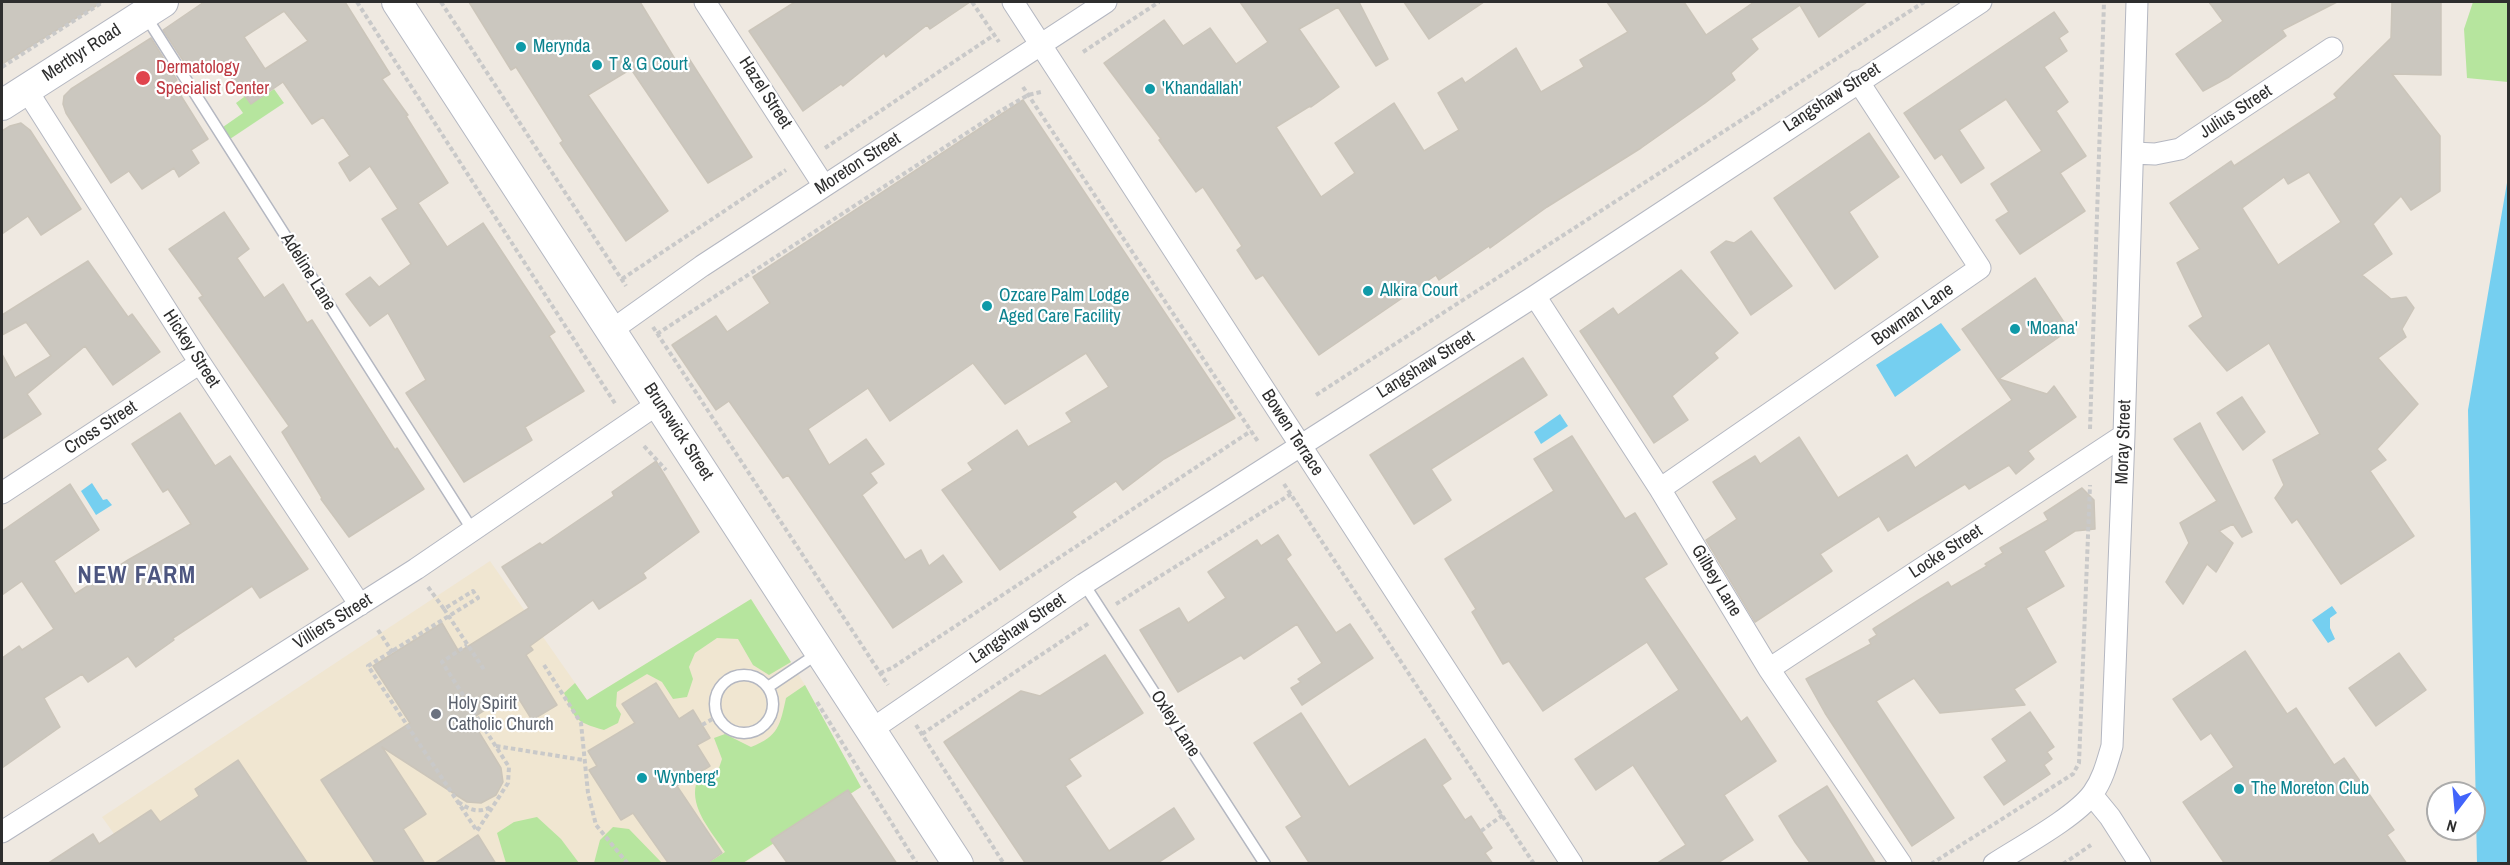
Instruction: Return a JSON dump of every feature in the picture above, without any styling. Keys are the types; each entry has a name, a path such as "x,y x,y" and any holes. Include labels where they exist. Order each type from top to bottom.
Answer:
{"main road":[{"name":"Brunswick Street","path":"397,2 958,864"},
{"name":"Merthyr Road","path":"14,97 153,8"}],"street":[{"name":"Hazel Street","path":"705,2 824,186"},
{"name":"Bowen Terrace","path":"1013,2 1572,864"},
{"name":"Moreton Street","path":"612,330 702,266 1106,2"},
{"name":"Langshaw Street","path":"871,730 1084,584 1535,296 1981,2"},
{"name":"Moray Street","path":"2092,795 2104,773 2112,746 2137,2"},
{"name":"Julius Street","path":"2133,153 2155,153 2180,149 2332,48"},
{"name":"Bowman Lane","path":"1660,489 1980,268 1858,81"},
{"name":"Hickey Street","path":"14,97 200,363 360,605"},
{"name":"Gilbey Lane","path":"1535,296 1660,489 1769,669 1901,864"},
{"name":"Cross Street","path":"2,493 200,363"},
{"name":"Villiers Street","path":"2,832 416,569 659,403"},
{"name":"Locke Street","path":"1769,669 2124,435"},
{"path":"1994,864 2062,820 2092,795 2110,817 2140,864"}],"lane":[{"name":"Adeline Lane","path":"153,8 472,531"},
{"name":"Oxley Lane","path":"1084,584 1265,864"},
{"path":"768,687 820,651"},
{"path":"750,675 768,687 773,704 771,714 759,729 740,733 730,730 718,716 715,698 724,682 732,677 750,675"}],"path":[{"path":"2,67 103,2"},
{"path":"357,2 616,405"},
{"path":"441,2 626,285"},
{"path":"972,2 999,42"},
{"path":"1083,52 1159,2"},
{"path":"1316,395 1924,2"},
{"path":"1931,864 2073,774 2079,763 2104,2"},
{"path":"991,30 999,24"},
{"path":"818,153 994,35"},
{"path":"1023,87 1259,443"},
{"path":"657,334 1028,95 1041,92"},
{"path":"622,279 787,169"},
{"path":"653,327 888,685"},
{"path":"880,673 902,662 1251,430"},
{"path":"1284,484 1534,864"},
{"path":"1110,609 1291,494"},
{"path":"416,569 484,671"},
{"path":"444,609 473,591 478,598 368,666 477,831 508,783 509,767 442,662 467,645"},
{"path":"922,734 1097,617"},
{"path":"378,630 392,652"},
{"path":"544,665 580,723 588,793 596,825 628,864"},
{"path":"702,725 718,716"},
{"path":"915,723 1004,864"},
{"path":"496,746 583,760"},
{"path":"457,801 471,810 485,810 495,804"},
{"path":"1480,831 1503,814"},
{"path":"2063,864 2091,845"}],"shaded area":[{"path":"490,561 587,700 751,599 805,685 861,787 743,864 135,863 102,817"}],"green space":[{"path":"2473,2 2508,2 2508,82 2467,78 2464,29"},
{"path":"239,87 259,99 274,89 284,103 230,139 223,127 243,113 236,103 244,97"},
{"path":"751,599 791,662 769,675 753,665 738,639 717,638 695,653 689,667 693,679 687,697 673,699 662,682 647,674 617,692 616,706 621,714 618,723 604,730 581,722 574,715 564,693 575,683 587,700"},
{"path":"805,685 861,787 743,863 708,863 725,852 703,820 695,793 696,784 718,771 722,759 714,738 725,734 751,747 760,743 773,734 777,728 786,698"},
{"path":"537,817 561,839 579,863 506,863 497,833 514,822"},
{"path":"613,827 629,829 662,863 594,863 600,840"}],"water":[{"path":"2508,177 2508,863 2477,864 2477,841 2486,841 2486,781 2475,781 2468,410"},
{"path":"1941,323 1961,350 1895,397 1876,365"},
{"path":"1560,414 1568,426 1541,444 1534,432"},
{"path":"92,483 103,500 107,499 112,505 96,515 81,491"},
{"path":"2332,606 2337,613 2330,618 2330,628 2335,639 2328,643 2312,620"}],"building":[{"path":"2,2 102,2 2,64"},
{"path":"204,2 345,2 390,74 382,79 408,115 406,116 448,183 418,203 447,247 483,223 555,332 549,336 584,391 525,427 532,440 464,482 406,393 426,380 388,313 370,326 346,294 370,277 379,287 411,264 382,219 398,209 370,166 350,181 339,163 350,156 323,117 312,124 283,82 251,104 219,61 208,68 204,61 190,71 163,30","holes":["284,11 308,41 265,69 244,37"]},
{"path":"469,2 640,2 678,64 688,57 752,157 708,183 631,69 588,95 668,211 626,241 560,143 563,141 516,67 511,70"},
{"path":"795,2 970,2 930,29 927,25 886,57 884,53 843,86 841,84 803,111 749,31"},
{"path":"1240,2 1359,2 1388,59 1376,66 1338,7 1299,29 1339,87 1311,107 1276,127 1321,197 1355,173 1335,143 1394,103 1424,151 1459,130 1438,93 1462,78 1465,83 1516,48 1541,92 1584,67 1580,60 1628,32 1607,2 1684,2 1706,35 1754,2 1867,2 1819,37 1800,5 1751,39 1758,49 1731,73 1735,80 1705,103 1641,148 1547,207 1490,248 1489,246 1439,280 1436,275 1319,355 1263,275 1256,279 1237,250 1242,246 1203,187 1196,192 1159,140 1161,139 1104,63 1164,20 1183,46 1210,28 1236,64 1268,42"},
{"path":"1404,2 1484,2 1429,39"},
{"path":"2209,2 2337,2 2282,30 2286,36 2229,77 2203,91 2176,54 2223,21"},
{"path":"2392,2 2441,2 2441,75 2392,74 2440,136 2440,191 2411,210 2401,196 2373,224 2392,254 2362,275 2391,299 2406,297 2414,308 2402,329 2406,337 2378,358 2418,404 2377,449 2386,460 2370,471 2414,536 2341,584 2297,519 2292,523 2275,498 2284,485 2273,460 2320,434 2269,343 2227,371 2189,326 2203,317 2177,263 2200,249 2170,203 2231,161 2234,166 2337,98 2334,94 2391,38","holes":["2309,172 2341,222 2278,265 2242,208 2284,177 2288,184"]},
{"path":"2054,12 2068,32 2059,38 2067,51 2044,67 2068,102 2056,111 2086,156 2060,173 2085,211 2020,254 1996,220 2009,212 1991,184 2042,151 2006,99 1959,130 1984,168 1961,183 1942,154 1935,159 1904,113"},
{"path":"151,38 177,80 173,83 208,139 191,150 199,163 179,177 174,168 142,189 129,171 111,183 66,113 63,104 64,96 71,89"},
{"name":"Ozcare Palm Lodge Aged Care Facility","path":"1023,100 1235,418 1164,459 1123,490 1116,481 1072,512 1076,517 1000,570 942,490 973,470 968,463 1017,430 1028,447 1072,422 1066,413 1109,387 1086,353 1005,404 973,363 890,421 868,388 808,429 829,465 866,439 884,464 870,473 877,483 862,495 905,560 921,550 929,566 943,555 962,582 893,628 788,475 783,478 729,401 716,410 672,345 716,316 727,332 770,303 753,277"},
{"path":"21,123 30,130 81,209 41,235 28,216 2,234 2,131"},
{"path":"1869,133 1899,177 1849,212 1878,257 1835,289 1774,198"},
{"path":"224,212 249,249 237,258 264,298 283,284 307,323 312,320 395,450 397,448 424,489 349,537 321,499 282,432 289,426 199,298 203,296 169,249"},
{"path":"1751,231 1792,286 1751,315 1711,252 1726,241 1734,243"},
{"path":"88,261 128,317 132,314 160,352 113,385 85,346 27,394 41,414 2,439 2,354 15,378 51,356 26,322 2,335 2,315"},
{"path":"1681,270 1738,333 1714,353 1718,358 1672,396 1688,420 1654,443 1580,331 1613,308 1618,315"},
{"path":"2035,278 2069,330 1999,379 2047,394 2054,386 2076,417 2028,451 2034,459 2016,474 2009,465 1969,489 1965,484 1888,531 1879,516 1820,554 1832,571 1755,622 1706,540 1737,519 1713,482 1755,456 1760,464 1799,437 1838,498 1907,455 1915,468 2012,400 1962,329"},
{"path":"1523,358 1547,395 1431,469 1451,500 1414,524 1370,455"},
{"path":"2242,397 2265,432 2243,450 2217,413"},
{"path":"180,413 215,466 230,456 308,569 260,598 252,586 173,638 174,640 136,667 128,656 88,682 82,674 44,698 60,727 2,768 2,658 19,646 22,650 54,629 22,581 2,595 2,531 70,484 99,530 54,561 75,594 191,524 168,489 163,492 132,444"},
{"path":"2200,423 2252,532 2242,537 2233,524 2219,531 2233,543 2216,572 2207,564 2183,604 2166,582 2189,543 2180,523 2217,501 2174,439"},
{"path":"1572,436 1625,519 1635,513 1667,564 1644,578 1741,722 1747,717 1776,761 1724,795 1753,840 1716,864 1656,864 1686,845 1633,765 1596,790 1575,759 1679,690 1647,642 1543,711 1509,661 1503,664 1472,612 1476,609 1445,559 1554,491 1534,459"},
{"path":"656,461 699,532 643,573 646,578 599,609 593,600 530,646 533,650 526,655 557,705 532,720 519,699 508,706 503,698 471,719 501,768 503,782 496,795 481,803 467,802 382,747 426,814 403,829 425,864 376,864 321,780 410,723 373,666 442,623 459,652 529,608 502,567 540,543 542,545 614,496 612,492"},
{"path":"2082,488 2094,500 2095,529 2075,531 2044,551 2064,586 2026,608 2056,662 2014,689 2025,705 1940,713 1914,678 1876,701 1954,818 1912,846 1825,713 1806,679 1871,644 1869,640 1877,635 1873,629 1917,601 1948,582 1951,587 1987,566 1985,564 2003,553 2000,548 2048,520 2044,513"},
{"path":"1278,535 1291,555 1286,559 1336,633 1350,624 1373,658 1302,705 1291,688 1301,682 1298,679 1322,663 1297,624 1244,659 1241,655 1178,692 1140,630 1179,608 1188,623 1226,598 1208,572 1257,540 1261,546"},
{"path":"2245,651 2287,714 2296,708 2334,765 2344,758 2394,830 2387,835 2407,864 2225,864 2183,802 2234,767 2211,733 2201,740 2173,699"},
{"path":"2399,653 2426,690 2376,726 2349,688"},
{"path":"1105,655 1143,713 1069,759 1081,776 1065,786 1109,851 1174,808 1194,839 1156,864 1026,864 944,742 1021,691 1040,696"},
{"name":"'Wynberg'","path":"656,683 679,719 693,710 710,738 697,745 710,766 677,786 722,853 706,864 669,864 633,813 621,820 589,770 597,766 588,751 635,723 622,704"},
{"path":"2030,712 2054,747 2047,752 2052,759 2044,765 2050,774 2004,805 1984,777 2007,761 1992,739"},
{"path":"1301,713 1349,787 1425,739 1451,779 1442,785 1465,820 1471,816 1492,848 1485,853 1493,864 1310,864 1286,827 1302,817 1254,743"},
{"path":"238,760 308,864 47,864 93,834 99,844 151,810 160,822 199,796 195,789"},
{"path":"1827,786 1876,864 1811,864 1795,842 1779,816"},
{"path":"848,790 897,864 788,864 771,840"},
{"path":"478,835 496,864 434,864"}],"place":[{"name":"Merynda","path":"521,47"},
{"name":"T & G Court","path":"597,65"},
{"name":"Dermatology Specialist Center","path":"143,78"},
{"name":"'Khandallah'","path":"1150,89"},
{"name":"Alkira Court","path":"1368,291"},
{"name":"Ozcare Palm Lodge Aged Care Facility","path":"987,306"},
{"name":"'Moana'","path":"2015,329"},
{"name":"Holy Spirit Catholic Church","path":"436,714"},
{"name":"'Wynberg'","path":"642,778"},
{"name":"The Moreton Club","path":"2239,789"}],"district":[{"name":"NEW FARM","path":"137,577"}]}
